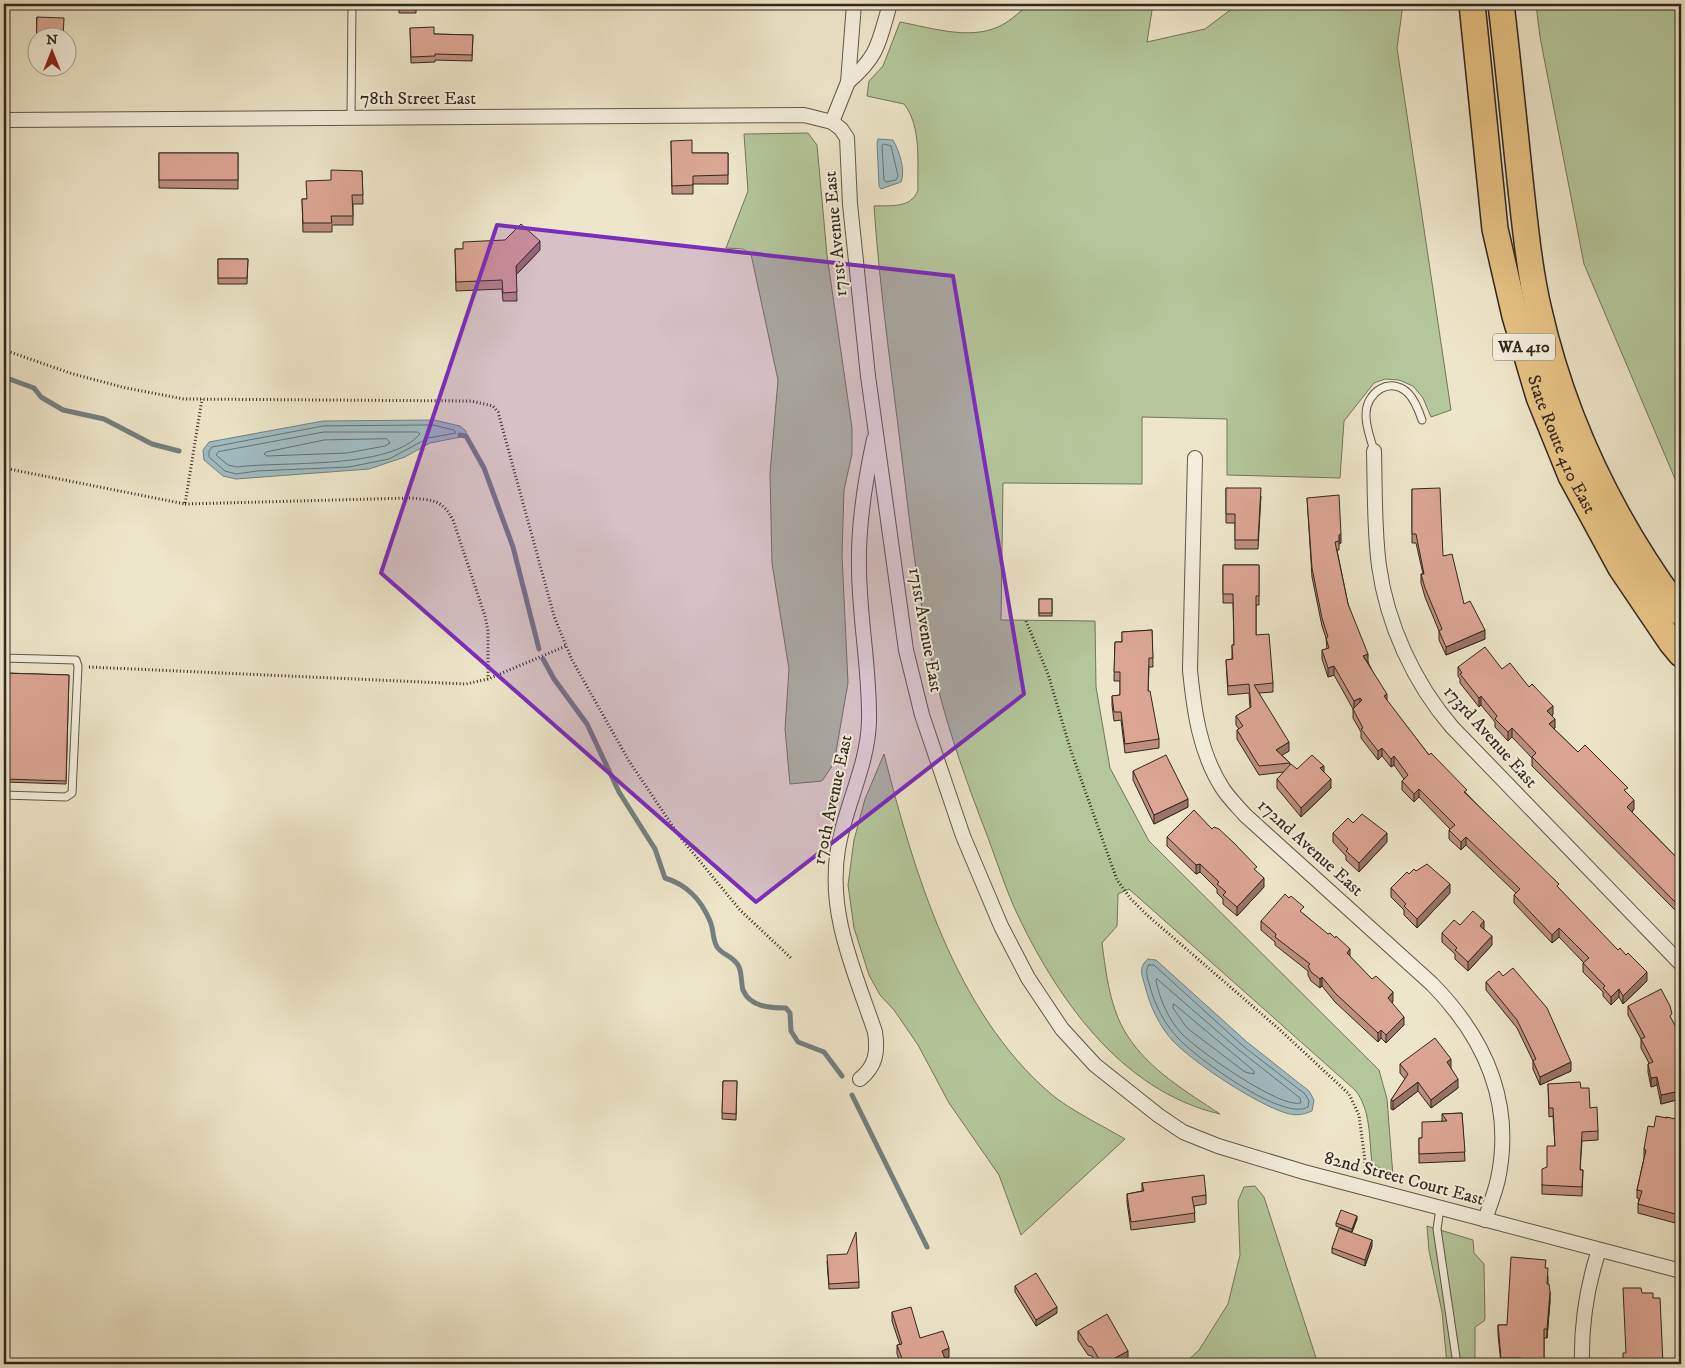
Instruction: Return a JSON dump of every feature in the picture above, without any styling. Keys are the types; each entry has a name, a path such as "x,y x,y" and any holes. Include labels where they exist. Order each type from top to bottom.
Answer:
{"highway":[{"name":"State Route 410 East","path":"1472,4 1495,230 1515,316 1539,397 1571,476 1621,568 1681,654"},
{"name":"State Route 410 East","path":"1501,4 1526,233 1538,311 1561,390 1601,487 1652,574 1681,613"}],"street":[{"path":"832,122 842,102 848,82 854,4"},
{"path":"848,82 868,65 874,56 890,4"},
{"name":"78th Street East","path":"4,120 804,115 832,122"},
{"name":"171st Avenue East","path":"832,122 841,129 847,138 850,204 876,428 906,650 922,715 963,836 1001,926 1028,978 1062,1029 1094,1065 1129,1093"},
{"name":"170th Avenue East","path":"860,1079 873,1064 877,1046 875,1032 841,928 835,900 835,873 844,819 863,763 868,724 869,689 859,568 860,520 876,428"},
{"name":"173rd Avenue East","path":"1374,451 1379,567 1389,608 1414,673 1431,702 1452,727 1681,964"},
{"name":"172nd Avenue East","path":"1194,458 1190,670 1193,701 1208,761 1223,789 1245,815 1432,984 1451,1004 1476,1039 1491,1069 1502,1131 1498,1180 1485,1220"},
{"name":"82nd Street Court East","path":"1129,1093 1177,1128 1226,1148 1364,1188 1681,1271"},
{"path":"1582,1364 1581,1328 1584,1305 1599,1250"}],"lane":[{"path":"351,118 352,4"},
{"path":"1374,451 1367,428 1366,412 1371,397 1381,388 1393,386 1404,390 1413,400 1422,420"},
{"path":"4,658 76,660 78,666 72,792 66,797 4,795"},
{"path":"1440,1208 1437,1229 1457,1364"}],"path":[{"path":"4,350 73,374 126,388 184,399 471,401 493,406 498,412 554,616 566,646 629,761 680,837 740,910 791,958"},
{"path":"185,504 202,399"},
{"path":"4,468 185,504 410,498 439,502 446,507 453,520 485,616 488,631 488,679"},
{"path":"1026,621 1048,674 1074,760 1117,880 1131,899 1147,914 1279,1029 1353,1100 1359,1115 1365,1161 1364,1188"},
{"path":"78,666 466,684 488,679 566,646"}],"highlighted area":[{"path":"497,225 953,276 1024,694 756,902 381,573"}],"green space":[{"path":"1028,4 1153,4 1147,42 1205,29 1238,4 1403,4 1397,48 1451,410 1431,417 1423,398 1413,386 1399,380 1385,379 1374,383 1344,421 1340,478 1227,475 1227,419 1142,417 1142,484 1003,483 1001,620 1095,621 1096,687 1110,768 1149,841 1379,1070 1387,1099 1393,1176 1372,1163 1367,1115 1355,1090 1129,889 1118,894 1117,926 1102,943 1105,966 1116,1014 1136,1048 1157,1070 1220,1114 1184,1102 1151,1084 1122,1062 1095,1035 1071,1006 1049,974 1031,941 1007,889 954,742 937,684 919,588 884,316 874,206 900,205 915,196 918,190 916,134 910,113 904,104 867,96 869,81 883,66 900,22 954,32 982,32 1007,22"},
{"path":"1536,4 1681,4 1681,493 1584,264 1540,37"},
{"path":"808,133 817,145 827,255 852,428 852,454 844,490 842,555 848,683 834,763 822,781 790,784 785,729 789,669 772,563 770,474 778,380 751,254 743,249 726,248 748,191 744,134"},
{"path":"884,754 909,845 925,892 943,938 964,982 989,1023 1017,1061 1051,1094 1077,1112 1125,1139 1021,1235 999,1175 949,1103 918,1045 894,1010 880,995 869,975 854,928 848,885 854,840 865,799"},
{"path":"1255,1186 1264,1197 1318,1364 1184,1364 1199,1350 1228,1304 1240,1255 1238,1201 1244,1187"},
{"path":"1427,1226 1473,1240 1474,1253 1484,1264 1485,1318 1484,1321 1475,1327 1475,1364 1447,1364 1442,1312 1429,1251"}],"water":[{"path":"878,139 893,140 903,172 901,182 881,189 879,186"},
{"path":"434,420 460,426 466,431 466,436 430,443 405,457 369,469 236,479 223,476 204,460 203,450 209,442 323,421"},
{"path":"1148,959 1156,960 1247,1042 1309,1091 1314,1100 1312,1111 1293,1115 1259,1101 1226,1082 1195,1060 1173,1041 1163,1029 1150,1001 1142,971 1143,965"}],"building":[{"path":"37,17 64,18 64,28 37,28"},
{"path":"434,27 434,34 473,35 472,55 435,54 435,56 411,57 410,28"},
{"path":"692,140 692,153 728,153 728,175 693,176 693,185 672,186 671,141"},
{"path":"159,153 238,153 238,180 159,180"},
{"path":"331,170 362,171 363,195 352,195 353,216 331,216 332,223 303,223 302,199 307,199 306,181 331,180"},
{"path":"521,224 540,241 516,266 517,292 503,293 502,280 456,282 455,249 463,249 463,242 505,240"},
{"path":"218,259 248,259 247,278 218,278"},
{"path":"1226,488 1261,488 1258,540 1235,540 1235,514 1226,514"},
{"path":"1440,488 1443,556 1452,554 1464,604 1470,601 1485,630 1446,647 1439,631 1442,629 1421,574 1424,574 1416,534 1412,534 1412,489"},
{"path":"1339,495 1341,534 1339,535 1339,541 1335,542 1348,604 1368,654 1363,656 1387,694 1384,696 1429,755 1431,753 1467,790 1464,792 1559,884 1557,886 1618,950 1620,948 1626,955 1628,953 1647,972 1623,996 1619,989 1611,997 1603,988 1605,986 1583,963 1589,958 1559,928 1552,935 1514,895 1520,889 1466,837 1461,842 1449,830 1455,825 1419,789 1414,794 1402,781 1408,775 1394,756 1391,759 1382,748 1378,751 1361,729 1363,728 1353,709 1362,700 1360,698 1354,701 1334,666 1328,668 1322,650 1329,648 1326,638 1328,637 1322,618 1312,568 1307,498"},
{"path":"1223,565 1259,565 1259,596 1256,596 1256,635 1269,634 1273,683 1254,685 1289,742 1276,750 1290,763 1259,766 1237,730 1243,726 1236,716 1251,707 1249,684 1228,686 1226,660 1233,659 1232,645 1234,645 1233,594 1223,594"},
{"path":"1039,599 1052,599 1052,613 1039,613"},
{"path":"1152,630 1153,658 1149,658 1148,691 1150,691 1159,739 1125,744 1121,712 1114,712 1112,696 1120,695 1120,672 1114,672 1115,642 1122,642 1122,632"},
{"path":"1485,647 1502,669 1510,663 1529,687 1532,684 1553,706 1547,711 1555,719 1549,724 1578,752 1585,745 1628,788 1624,790 1634,800 1627,807 1681,862 1681,908 1532,757 1536,753 1512,728 1508,732 1495,719 1497,716 1481,696 1479,698 1460,674 1462,673 1458,667"},
{"path":"4,673 69,675 66,781 4,779"},
{"path":"1166,755 1188,799 1154,815 1133,771"},
{"path":"1312,755 1324,766 1320,768 1331,779 1301,808 1277,779 1291,764 1297,769"},
{"path":"1194,810 1212,829 1214,827 1219,829 1234,843 1257,867 1254,869 1264,878 1237,907 1223,895 1226,892 1217,884 1219,882 1200,864 1196,865 1167,837"},
{"path":"1362,814 1387,833 1359,863 1346,851 1348,849 1333,833 1348,818 1353,823"},
{"path":"1427,864 1450,884 1417,919 1404,906 1406,904 1391,888 1407,872 1409,874 1414,869 1416,871"},
{"path":"1285,894 1289,898 1291,896 1304,907 1300,911 1328,934 1330,933 1335,938 1336,936 1350,949 1347,953 1372,979 1376,976 1393,992 1388,998 1404,1017 1386,1035 1381,1030 1378,1033 1335,993 1322,977 1320,979 1311,972 1308,966 1310,964 1275,937 1276,934 1261,921"},
{"path":"1473,911 1484,921 1480,926 1492,936 1468,962 1455,950 1457,948 1442,933 1454,920 1460,925"},
{"path":"1513,968 1547,1008 1571,1062 1540,1077 1533,1061 1536,1059 1517,1020 1486,982 1499,971 1503,976"},
{"path":"1661,989 1670,1006 1672,1014 1670,1016 1681,1037 1681,1096 1680,1091 1661,1095 1657,1077 1651,1078 1648,1064 1653,1062 1641,1039 1645,1037 1628,1006"},
{"path":"1435,1038 1451,1059 1447,1062 1458,1079 1431,1100 1418,1082 1393,1101 1391,1100 1408,1074 1400,1064"},
{"path":"723,1081 737,1081 736,1114 722,1113"},
{"path":"1580,1082 1581,1088 1589,1088 1590,1108 1597,1107 1598,1131 1582,1132 1580,1170 1583,1170 1582,1187 1542,1185 1542,1169 1547,1167 1547,1146 1555,1146 1553,1108 1549,1108 1548,1084"},
{"path":"1462,1113 1465,1152 1419,1154 1422,1122 1447,1121 1442,1114"},
{"path":"1656,1116 1681,1120 1681,1206 1679,1215 1638,1204 1642,1191 1637,1190 1646,1150 1644,1149 1648,1126 1654,1127"},
{"path":"1204,1175 1206,1195 1192,1197 1195,1213 1131,1222 1127,1194 1144,1191 1142,1183"},
{"path":"1341,1210 1357,1216 1352,1229 1336,1223"},
{"path":"1339,1228 1372,1240 1365,1260 1332,1248"},
{"path":"856,1232 859,1282 829,1284 827,1255 847,1254"},
{"path":"1511,1257 1546,1260 1545,1268 1548,1268 1547,1284 1549,1284 1550,1292 1547,1329 1544,1329 1544,1364 1521,1364 1521,1358 1501,1358 1498,1325 1507,1325"},
{"path":"1036,1273 1057,1307 1036,1320 1015,1286"},
{"path":"1623,1288 1641,1288 1642,1293 1653,1293 1653,1298 1660,1298 1663,1364 1623,1364 1623,1353 1626,1353"},
{"path":"911,1307 920,1338 943,1331 949,1348 942,1351 947,1364 904,1364 897,1345 902,1344 892,1312"},
{"path":"1107,1314 1128,1351 1102,1364 1092,1347 1088,1346 1078,1331"}],"waterway":[{"path":"4,377 34,388 41,397 63,410 104,419 152,444 179,451"},
{"path":"460,435 466,436 484,468 513,547 539,649"},
{"path":"543,659 554,679 587,724 619,792 655,849 665,878 693,894 702,906 711,924 717,947 737,963 746,996 761,1005 786,1008 790,1013 791,1031 798,1042 824,1052 842,1076"},
{"path":"852,1095 927,1247"}]}
